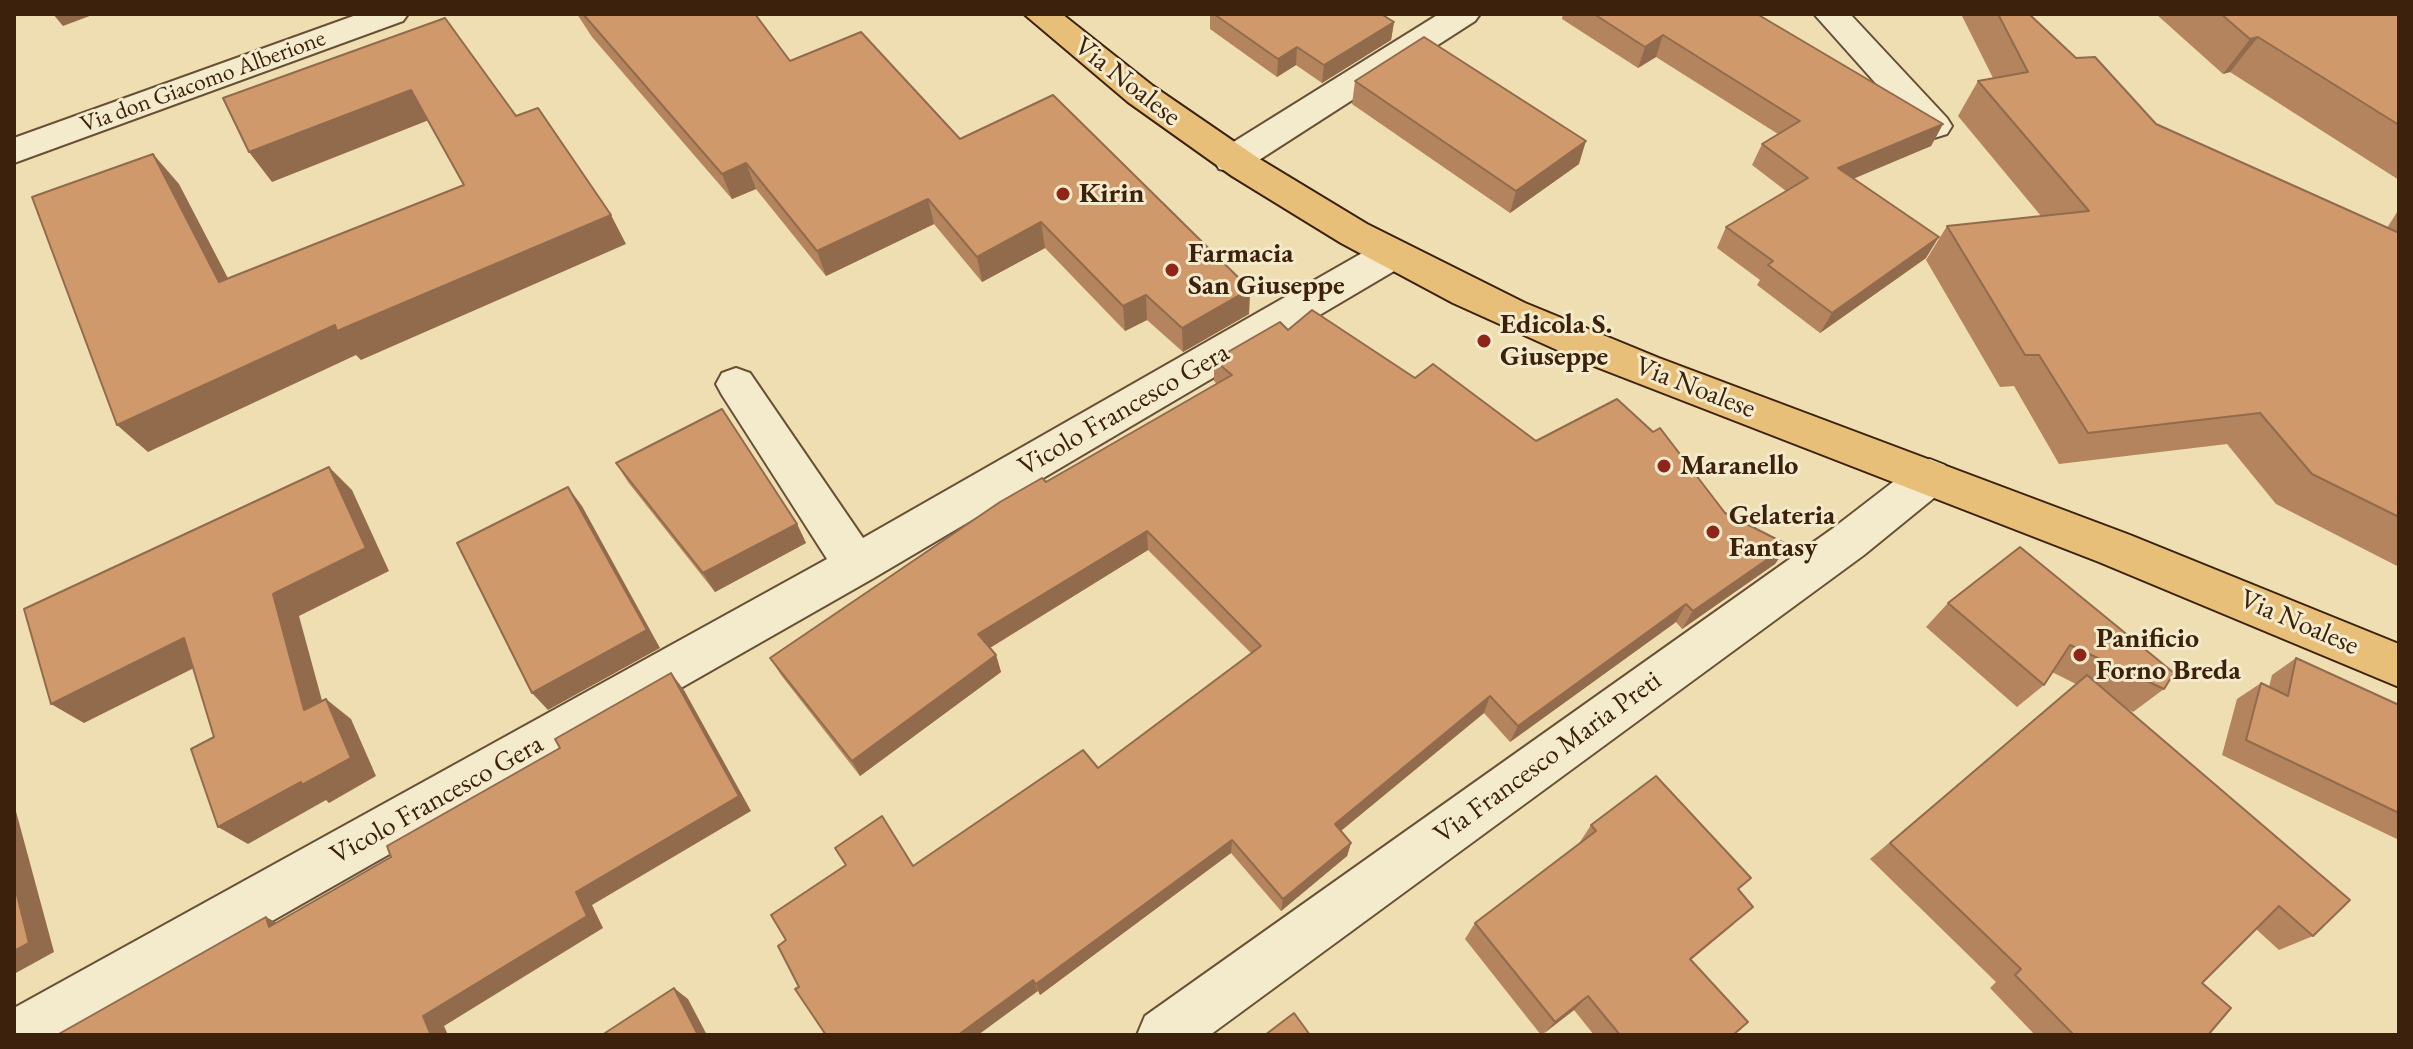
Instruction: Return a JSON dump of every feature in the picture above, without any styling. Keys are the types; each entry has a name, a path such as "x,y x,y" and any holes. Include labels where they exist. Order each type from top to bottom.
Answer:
{"main road":[{"name":"Via Noalese","path":"1041,14 1122,80 1232,160 1392,254 1468,294 1571,339 2253,603 2399,666"}],"street":[{"name":"Via don Giacomo Alberione","path":"14,151 391,14"},
{"path":"1232,160 1463,14"},
{"path":"1831,14 1934,126"},
{"name":"Vicolo Francesco Gera","path":"19,1035 856,565 1392,254"},
{"path":"736,384 856,565"},
{"name":"Via Francesco Maria Preti","path":"1164,1035 1848,542 1930,477"}],"building":[{"path":"583,14 755,14 790,61 861,32 960,139 1053,95 1250,289 1182,328 1146,295 1123,306 1041,222 977,257 928,199 817,251 746,163 722,174"},
{"path":"1214,14 1381,14 1394,22 1324,65 1297,47 1278,59"},
{"path":"1594,14 1757,14 1943,124 1838,168 1939,237 1832,313 1768,265 1773,261 1726,227 1808,178 1762,144 1800,121 1663,35 1645,47"},
{"path":"1998,14 2029,14 2076,58 2095,57 2156,124 2397,232 2399,230 2399,517 2312,474 2260,413 2088,433 2039,355 2025,355 1947,226 2089,211 1978,81 2028,72"},
{"path":"2221,14 2399,14 2399,125 2258,37 2250,39"},
{"path":"445,18 516,116 538,108 611,215 337,331 335,325 117,425 32,197 153,154 219,282 464,185 411,90 249,152 223,98"},
{"path":"1424,37 1586,141 1516,191 1355,81"},
{"path":"1312,310 1415,378 1433,364 1536,441 1617,399 1653,432 1660,428 1725,513 1788,545 1693,611 1686,604 1518,726 1490,696 1335,824 1351,843 1283,899 1232,840 1036,984 1033,980 958,1035 826,1035 795,989 799,987 778,946 786,940 771,915 846,865 835,848 882,816 913,866 1083,750 1098,768 1261,646 1147,531 978,634 996,655 852,761 770,658 1000,502 1042,478 1046,482 1232,375 1214,360 1280,322 1288,330"},
{"path":"722,409 797,524 703,573 616,463"},
{"path":"329,467 366,548 273,594 304,710 326,699 351,758 218,827 191,749 214,737 184,638 51,704 24,609"},
{"path":"568,487 647,630 532,693 457,543"},
{"path":"2020,547 2174,673 2164,689 2070,645 2044,685 1948,603"},
{"path":"2296,658 2399,705 2399,813 2246,740 2261,683 2288,696"},
{"path":"671,673 739,796 576,892 587,916 423,1016 431,1035 57,1035 266,917 269,927 391,857 387,846 560,748 555,739"},
{"path":"2087,675 2350,900 2313,936 2279,906 2202,983 2231,1008 2208,1035 2074,1035 2015,975 2021,969 1890,843"},
{"path":"1656,776 1751,878 1738,889 1753,907 1690,959 1748,1022 1733,1035 1620,1035 1588,996 1555,1022 1475,923 1596,831 1591,825"},
{"path":"14,883 29,943 14,951"},
{"path":"674,988 698,1035 602,1035"},
{"path":"1294,1013 1310,1035 1265,1035"}],"place":[{"name":"Kirin","path":"1063,194"},
{"name":"Farmacia San Giuseppe","path":"1172,270"},
{"name":"Edicola S. Giuseppe","path":"1484,341"},
{"name":"Maranello","path":"1664,466"},
{"name":"Gelateria Fantasy","path":"1713,532"},
{"name":"Panificio Forno Breda","path":"2080,655"}]}
